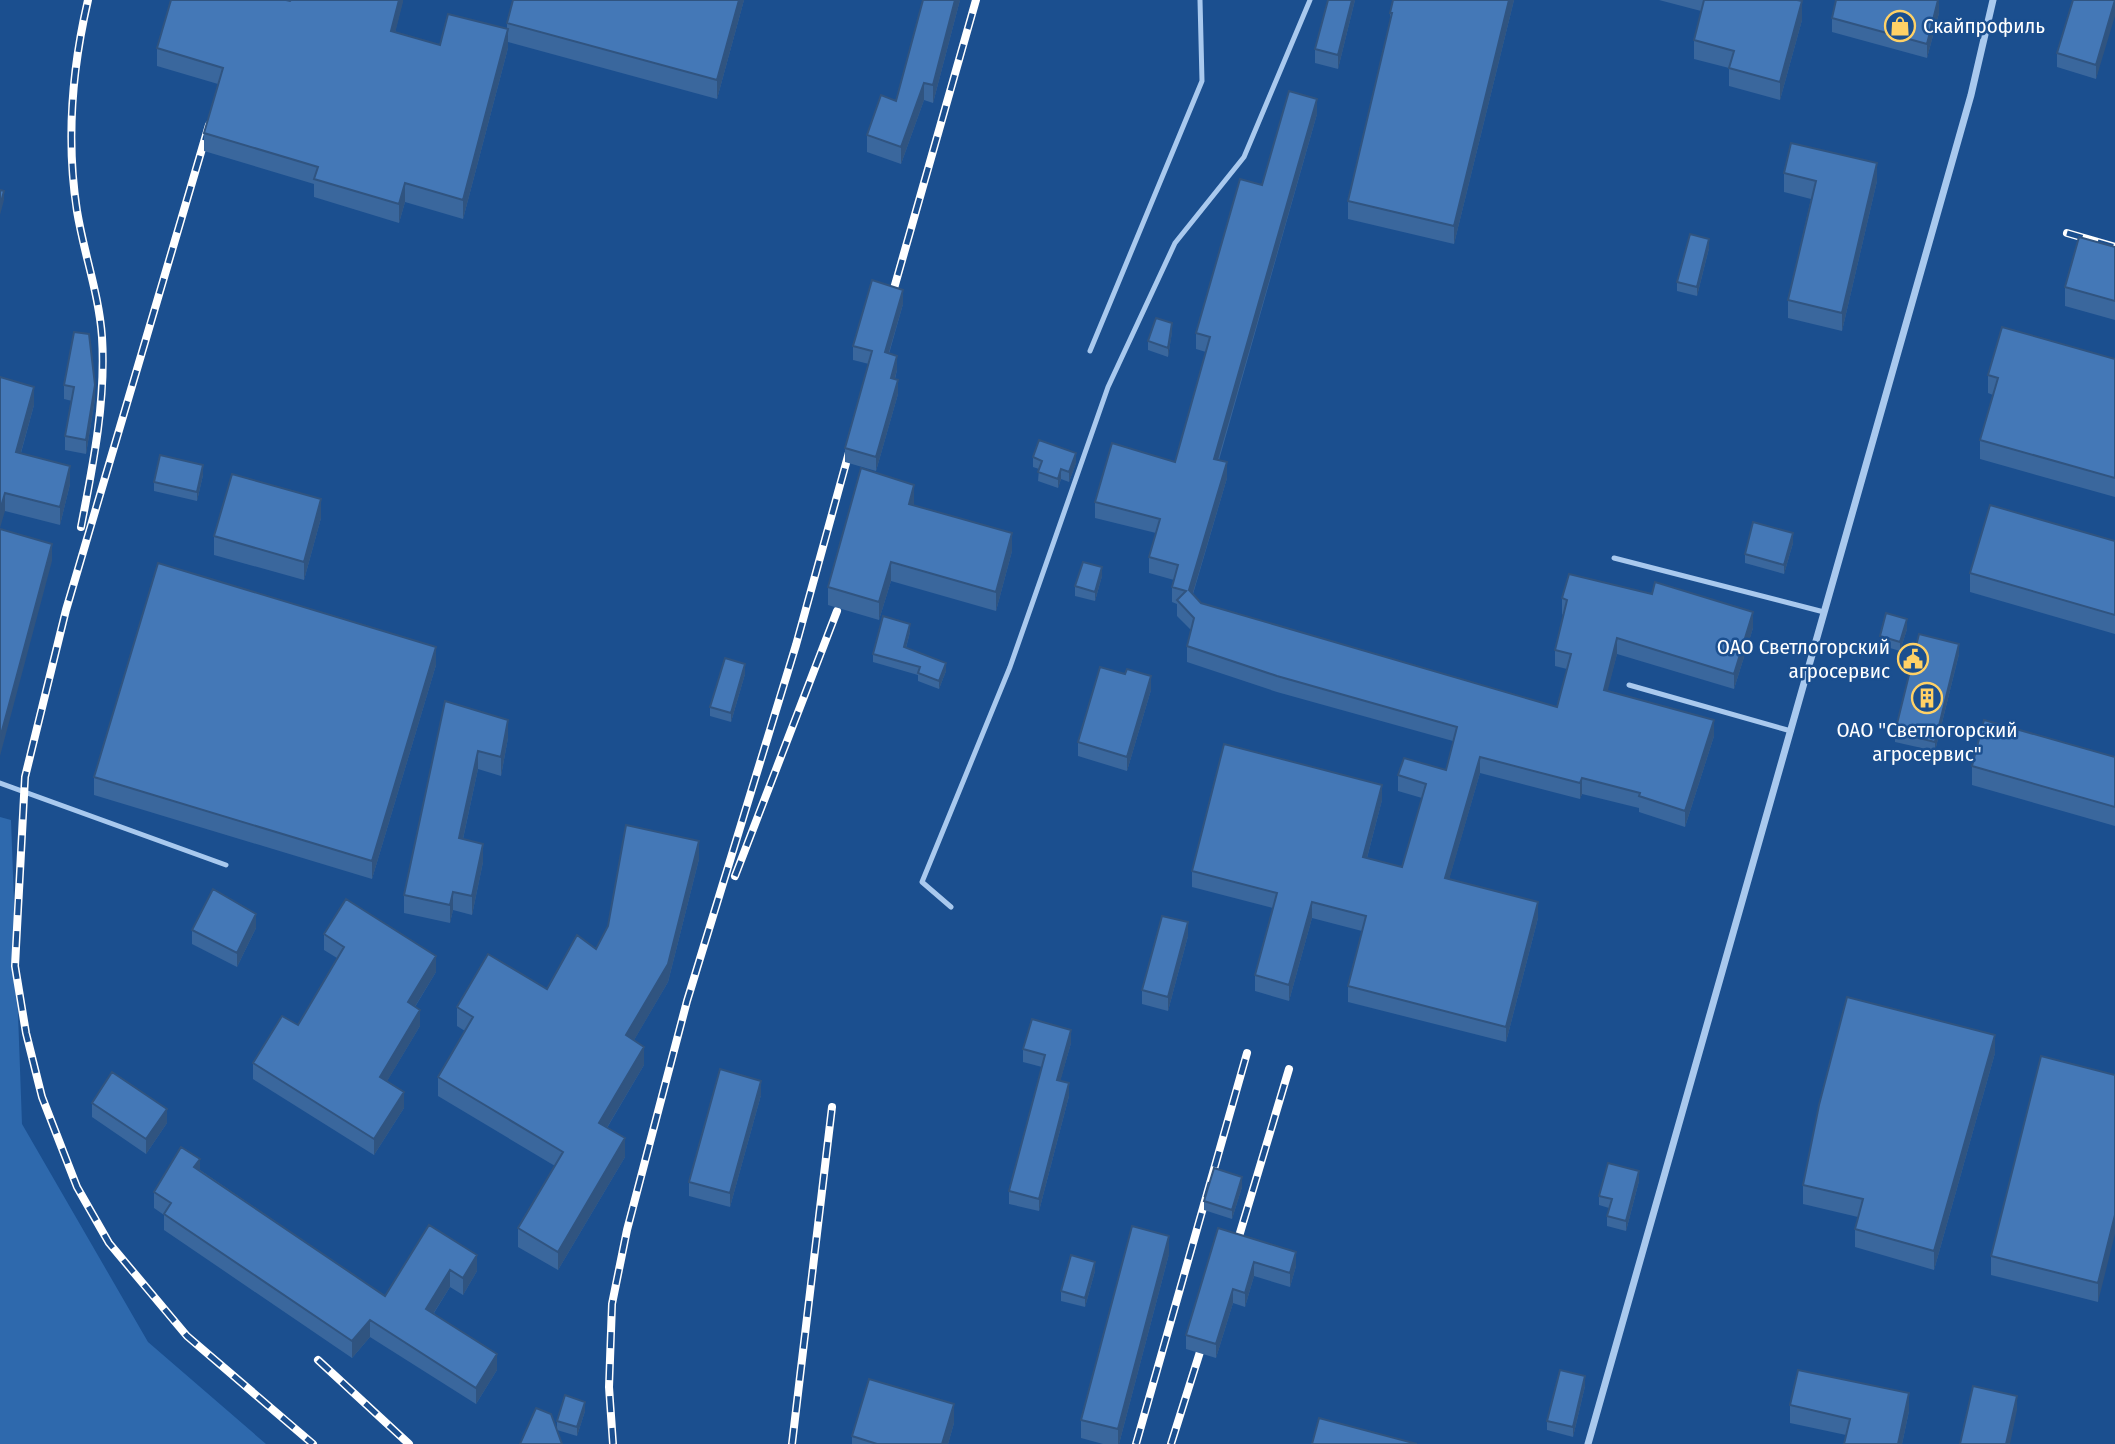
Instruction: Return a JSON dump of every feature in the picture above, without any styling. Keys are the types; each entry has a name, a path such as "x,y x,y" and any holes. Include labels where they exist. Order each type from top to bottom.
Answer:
{"street":[{"path":"1588,1444 1971,95 1993,0"}],"lane":[{"path":"1090,351 1202,81 1200,0"},
{"path":"951,907 922,882 1010,667 1108,387 1175,243 1244,157 1310,0"},
{"path":"1614,558 1824,612"},
{"path":"1629,685 1791,731"},
{"path":"0,783 226,865"}],"shaded area":[{"path":"0,817 11,820 22,1124 148,1342 266,1444 0,1444"}],"building":[{"path":"171,0 399,0 391,31 440,45 448,14 508,29 463,200 405,183 399,204 314,179 318,167 204,133 223,68 157,48"},
{"path":"513,0 739,0 717,80 507,23"},
{"path":"923,0 955,0 933,85 924,83 901,147 867,135 881,95 896,101"},
{"path":"1328,0 1352,0 1338,55 1315,49"},
{"path":"1393,0 1509,0 1454,226 1348,201"},
{"path":"1704,0 1802,1 1780,82 1729,68 1734,51 1694,40"},
{"path":"1836,0 1938,0 1927,44 1832,18"},
{"path":"2073,0 2115,0 2096,65 2057,53"},
{"path":"1289,91 1317,99 1214,459 1227,462 1189,590 1201,603 1557,707 1571,654 1555,650 1567,600 1562,598 1569,574 1652,594 1655,582 1753,612 1734,674 1617,638 1604,690 1714,720 1685,811 1639,796 1640,793 1582,778 1580,783 1480,757 1445,878 1538,902 1506,1027 1348,986 1366,916 1312,902 1289,985 1255,975 1277,893 1192,871 1224,744 1382,785 1363,857 1402,867 1426,784 1398,775 1404,758 1446,770 1457,727 1277,676 1187,646 1194,618 1177,600 1186,591 1172,587 1178,565 1149,557 1160,519 1095,502 1112,443 1175,462 1210,337 1196,333 1240,179 1262,185"},
{"path":"1791,143 1877,163 1842,313 1788,300 1816,181 1784,173"},
{"path":"0,190 4,191 0,206"},
{"path":"1690,234 1709,239 1697,287 1677,282"},
{"path":"2079,237 2115,247 2115,301 2065,287"},
{"path":"872,280 903,290 885,352 897,356 891,378 898,380 876,457 845,448 872,351 853,346"},
{"path":"1156,318 1172,323 1168,348 1148,341"},
{"path":"2002,327 2115,359 2115,478 1980,440 1998,378 1988,375"},
{"path":"74,332 89,334 95,385 86,440 65,436 74,387 64,385"},
{"path":"0,377 34,387 16,452 70,466 60,507 5,493 0,510"},
{"path":"1039,440 1076,453 1069,472 1061,469 1058,479 1038,472 1042,461 1033,457"},
{"path":"160,455 203,465 197,492 154,482"},
{"path":"861,468 914,485 909,504 1012,533 996,592 891,562 879,602 828,587"},
{"path":"232,474 321,499 304,562 214,536"},
{"path":"1990,505 2115,541 2115,615 1970,573"},
{"path":"1753,522 1793,533 1784,565 1745,554"},
{"path":"0,529 52,544 0,738"},
{"path":"1083,562 1102,567 1095,592 1075,586"},
{"path":"158,563 436,647 372,861 94,777"},
{"path":"1886,613 1907,619 1900,642 1880,636"},
{"path":"883,616 910,624 904,647 946,663 939,681 918,673 920,667 873,654"},
{"name":"ОАО \"Светлогорский агросервис\"","path":"1919,634 1959,644 1935,742 1895,732"},
{"path":"725,658 745,664 731,713 710,707"},
{"path":"1100,667 1125,674 1127,669 1151,676 1127,757 1078,742"},
{"path":"445,701 508,720 501,757 478,751 459,838 483,844 472,896 453,892 450,905 404,895"},
{"path":"1984,720 2115,757 2115,807 1972,766"},
{"path":"626,825 699,841 668,964 626,1035 644,1047 599,1123 625,1138 558,1252 518,1228 563,1152 438,1077 473,1017 457,1007 488,954 547,989 577,935 596,949 608,926"},
{"path":"213,889 256,914 237,953 192,930"},
{"path":"346,899 436,956 408,1002 420,1010 380,1077 404,1092 374,1139 253,1063 282,1016 298,1025 344,947 324,934"},
{"path":"1162,916 1188,922 1168,997 1142,990"},
{"path":"1847,997 1995,1035 1934,1251 1855,1229 1863,1199 1803,1185 1819,1105"},
{"path":"1032,1019 1071,1030 1057,1080 1069,1083 1039,1199 1009,1191 1045,1055 1023,1049"},
{"path":"2041,1056 2115,1075 2115,1215 2098,1283 1991,1256"},
{"path":"720,1069 761,1081 730,1193 689,1182"},
{"path":"112,1072 167,1109 146,1139 92,1103"},
{"path":"181,1147 200,1159 194,1167 385,1296 429,1225 477,1255 463,1278 450,1270 426,1309 497,1354 476,1388 370,1320 352,1341 164,1214 171,1203 154,1192"},
{"path":"1608,1163 1639,1171 1626,1221 1607,1216 1612,1199 1599,1196"},
{"path":"1214,1168 1242,1177 1232,1210 1204,1201"},
{"path":"1132,1226 1169,1236 1118,1429 1081,1420"},
{"path":"1218,1228 1296,1252 1290,1273 1254,1262 1245,1293 1233,1289 1216,1344 1186,1335"},
{"path":"1071,1255 1095,1262 1085,1298 1061,1291"},
{"path":"1560,1370 1585,1376 1573,1427 1547,1421"},
{"path":"1798,1370 1909,1393 1898,1444 1844,1444 1850,1419 1790,1405"},
{"path":"869,1379 954,1404 942,1444 877,1444 852,1436"},
{"path":"1973,1386 2017,1396 2006,1444 1960,1444"},
{"path":"565,1395 585,1402 577,1427 557,1421"},
{"path":"536,1408 551,1414 562,1444 520,1444"},
{"path":"1319,1418 1417,1444 1312,1444"}],"railway":[{"path":"81,527 98,433 103,361 100,321 77,211 72,158 72,105 88,0"},
{"path":"889,306 976,0"},
{"path":"209,125 66,610 25,777 15,966 26,1033 42,1097 77,1187 109,1243 187,1336 313,1444"},
{"path":"2067,233 2115,247"},
{"path":"613,1444 609,1387 612,1304 627,1230 687,1001 796,645 851,445"},
{"path":"735,876 837,611"},
{"path":"1136,1444 1247,1053"},
{"path":"1234,1253 1289,1069"},
{"path":"792,1444 832,1107"},
{"path":"1171,1444 1205,1336"},
{"path":"318,1360 409,1444"}],"place":[{"name":"Скайпрофиль","path":"1900,26"},
{"name":"ОАО Светлогорский агросервис","path":"1913,659"},
{"name":"ОАО \"Светлогорский агросервис\"","path":"1927,698"}]}
